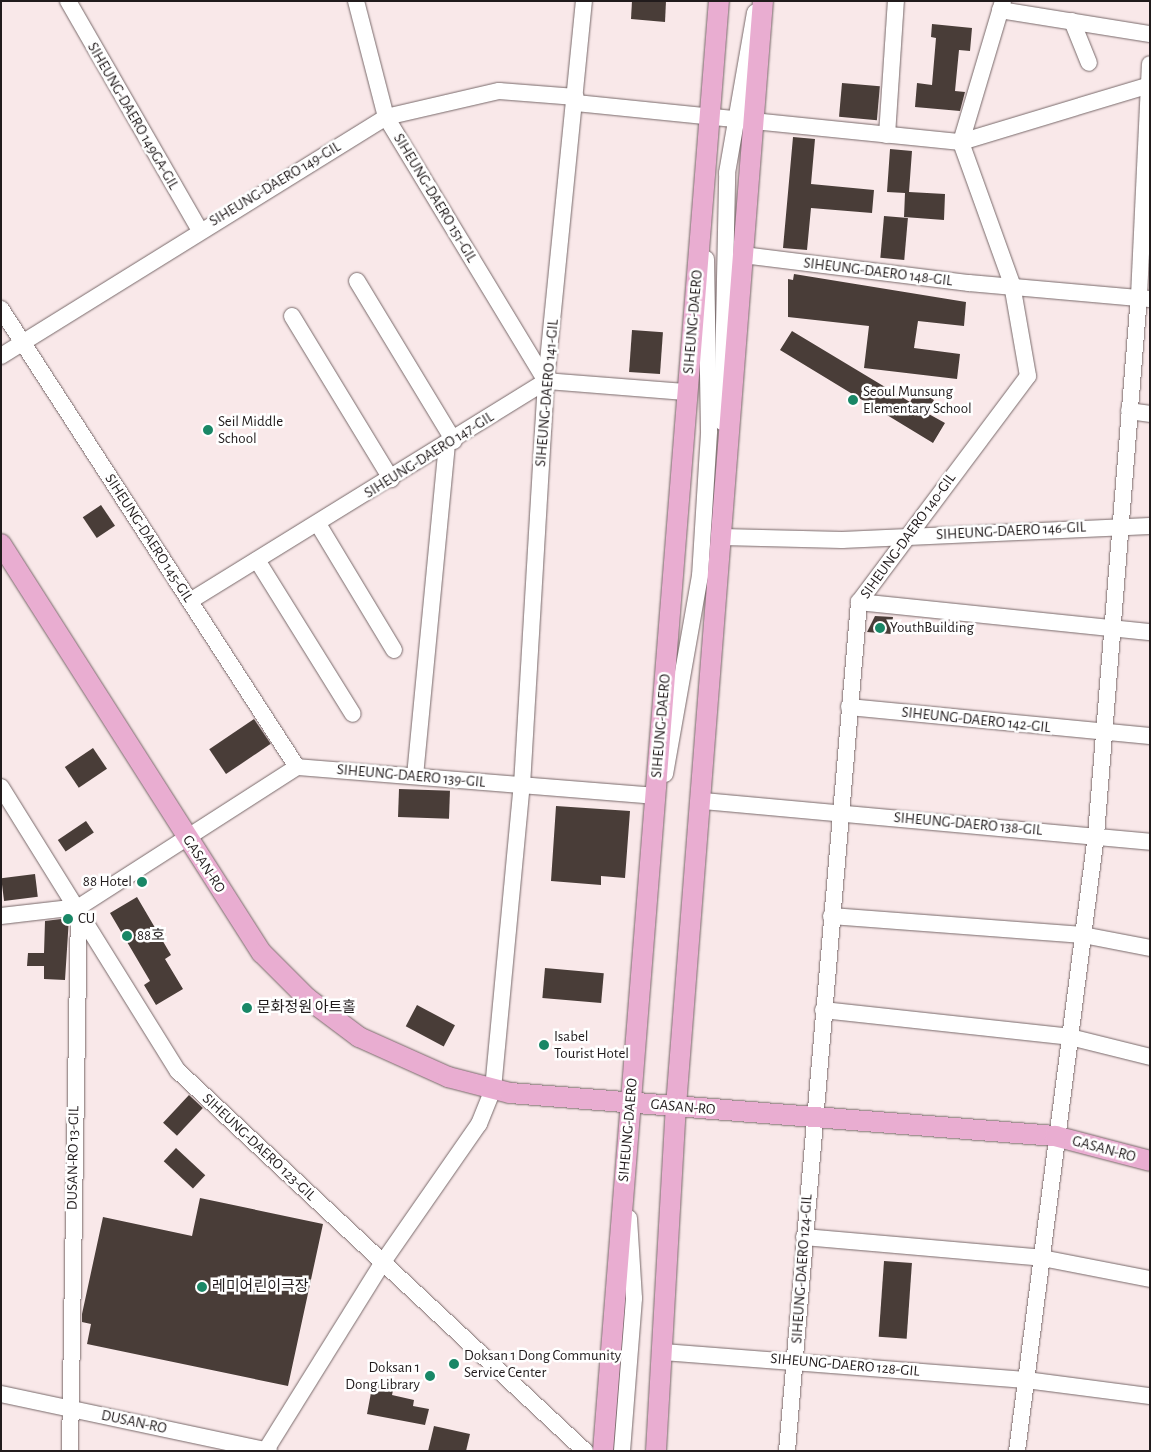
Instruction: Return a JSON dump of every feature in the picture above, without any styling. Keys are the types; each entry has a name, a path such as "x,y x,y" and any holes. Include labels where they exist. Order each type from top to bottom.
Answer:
{"main road":[{"name":"SIHEUNG-DAERO","path":"603,1451 719,1"},
{"path":"656,1451 676,1106 702,801 764,1"},
{"name":"GASAN-RO","path":"5,556 262,953 307,998 383,1049 448,1077 493,1090 1058,1137 1150,1161"}],"street":[{"name":"SIHEUNG-DAERO 149GA-GIL","path":"68,1 199,229"},
{"name":"SIHEUNG-DAERO 151-GIL","path":"356,1 386,117 546,381"},
{"name":"SIHEUNG-DAERO 141-GIL","path":"522,785 546,381 576,100 584,1"},
{"path":"722,528 720,322 734,120 757,1"},
{"path":"887,135 896,1"},
{"path":"1012,284 961,142 1001,6 1072,21 1150,34"},
{"path":"1072,21 1089,63"},
{"path":"1096,835 1134,351 1144,298 1150,64"},
{"path":"961,142 1148,86"},
{"name":"SIHEUNG-DAERO 149-GIL","path":"1,356 199,229 386,117 499,91 709,118 961,142"},
{"path":"650,857 700,576 709,431 703,197"},
{"name":"SIHEUNG-DAERO 148-GIL","path":"744,255 1144,298"},
{"path":"357,282 450,443 415,776"},
{"name":"SIHEUNG-DAERO 140-GIL","path":"840,813 848,707 859,602 906,535 1028,376 1012,284"},
{"name":"SIHEUNG-DAERO 145-GIL","path":"1,309 297,766"},
{"path":"292,316 391,479"},
{"path":"1134,351 1143,334 1150,335"},
{"path":"546,381 687,392"},
{"name":"SIHEUNG-DAERO 147-GIL","path":"190,601 450,443 546,381"},
{"path":"1130,411 1150,414"},
{"path":"318,524 394,650"},
{"name":"SIHEUNG-DAERO 146-GIL","path":"722,528 842,540 906,535 1120,525 1150,526"},
{"path":"257,560 353,714"},
{"path":"859,602 1150,632"},
{"name":"SIHEUNG-DAERO 142-GIL","path":"848,707 1150,736"},
{"path":"1,916 79,907 297,766"},
{"name":"SIHEUNG-DAERO 139-GIL","path":"297,766 655,796"},
{"path":"383,1262 479,1124 493,1090 522,785"},
{"name":"SIHEUNG-DAERO 123-GIL","path":"1,787 79,907 178,1072 585,1451"},
{"name":"SIHEUNG-DAERO 138-GIL","path":"702,801 1096,835 1150,842"},
{"path":"814,1117 840,813"},
{"name":"GASAN-RO","path":"1017,1451 1096,835"},
{"name":"DUSAN-RO 13-GIL","path":"70,1451 68,1408 79,907"},
{"path":"831,916 1083,935 1150,948"},
{"path":"823,1010 1070,1037 1150,1057"},
{"name":"SIHEUNG-DAERO 124-GIL","path":"787,1451 814,1117"},
{"path":"622,1451 634,1298 625,1158"},
{"path":"804,1237 1042,1258 1150,1279"},
{"name":"DUSAN-RO","path":"1,1394 268,1450 383,1262"},
{"name":"SIHEUNG-DAERO 128-GIL","path":"663,1352 1026,1380 1150,1396"}],"building":[{"path":"632,1 666,1 665,22 631,19"},
{"path":"932,24 972,28 970,51 959,50 955,91 965,92 960,111 915,107 917,83 932,85 936,38 931,37"},
{"path":"842,83 880,86 877,120 839,117"},
{"path":"793,137 815,139 811,184 874,190 872,213 811,208 807,250 783,248"},
{"path":"890,149 912,151 909,192 945,194 944,220 904,217 905,193 887,192"},
{"path":"884,216 908,218 904,260 880,258"},
{"path":"794,274 966,302 964,326 918,321 914,348 960,354 957,379 864,368 869,326 788,317 788,279 793,280"},
{"path":"632,330 663,332 660,374 629,372"},
{"path":"792,331 910,402 917,390 934,400 927,413 945,423 933,443 780,350"},
{"path":"101,505 115,526 97,538 83,517"},
{"name":"YouthBuilding","path":"875,616 893,617 891,634 867,632"},
{"path":"254,719 271,744 226,774 209,749"},
{"path":"93,748 107,769 79,788 65,767"},
{"path":"399,789 450,791 449,819 398,817"},
{"path":"556,806 630,811 625,878 601,876 601,885 551,881"},
{"path":"86,821 94,833 66,852 58,840"},
{"path":"35,874 38,897 4,901 1,878"},
{"path":"137,897 171,955 165,959 183,989 156,1005 144,985 150,981 110,913"},
{"path":"69,918 65,980 44,979 44,966 27,966 28,953 44,953 45,921"},
{"path":"545,968 604,973 601,1003 542,998"},
{"path":"417,1005 455,1025 444,1046 406,1026"},
{"path":"189,1095 203,1108 177,1136 163,1123"},
{"path":"176,1148 205,1175 193,1188 164,1161"},
{"path":"200,1198 323,1224 288,1386 87,1344 91,1324 82,1322 82,1314 103,1217 192,1236"},
{"path":"884,1261 912,1263 907,1339 879,1337"},
{"path":"373,1382 394,1386 392,1395 414,1400 413,1406 429,1409 425,1425 367,1414"},
{"path":"434,1426 470,1434 466,1451 428,1451"}],"place":[{"name":"Seoul Munsung Elementary School","path":"853,400"},
{"name":"Seil Middle School","path":"208,430"},
{"name":"YouthBuilding","path":"880,628"},
{"name":"88 Hotel","path":"142,882"},
{"name":"CU","path":"68,919"},
{"name":"88호","path":"127,936"},
{"name":"문화정원 아트홀","path":"247,1008"},
{"name":"Isabel Tourist Hotel","path":"544,1045"},
{"name":"레미어린이극장","path":"202,1287"},
{"name":"Doksan 1 Dong Community Service Center","path":"454,1364"},
{"name":"Doksan 1 Dong Library","path":"430,1376"}]}
